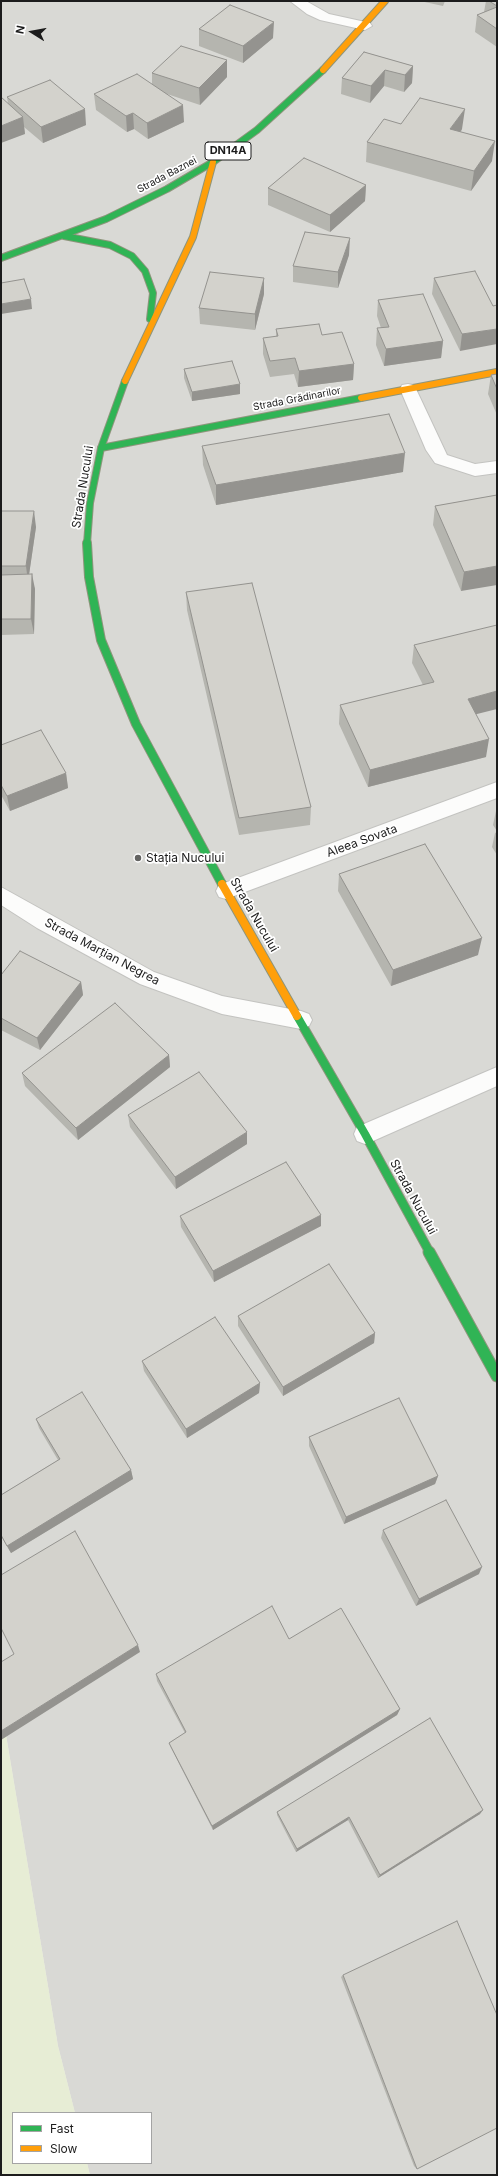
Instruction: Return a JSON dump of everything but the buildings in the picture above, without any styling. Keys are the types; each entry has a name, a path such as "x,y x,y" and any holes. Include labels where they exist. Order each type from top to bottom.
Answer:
{"main road":[{"name":"Strada Baznei","path":"1,258 64,236 167,189 213,162 257,130 295,97 329,65 365,26 385,1"},
{"name":"Strada Nucului","path":"213,162 193,237 126,379 101,448 90,503 87,542 89,577 101,640 136,724 226,891 365,1134 497,1376"},
{"name":"Strada Nucului","path":"64,236 110,246 132,256 145,271 153,293 150,326"},
{"name":"Strada Grădinarilor","path":"101,448 497,372"}],"street":[{"path":"297,1 312,11 325,16 365,26"},
{"path":"408,389 435,450 441,459 475,470 497,467"},
{"name":"Aleea Sovata","path":"226,891 497,790"},
{"name":"Strada Marțian Negrea","path":"1,895 44,922 147,978 222,1005 301,1020"},
{"path":"365,1134 497,1076"}],"shaded area":[{"path":"1,1 497,1 497,2175 90,2175 87,2164 152,2164 152,2112 75,2112 58,2046 1,1705"}],"green space":[{"path":"1,1705 58,2046 75,2112 12,2112 12,2164 87,2164 90,2175 1,2175"}],"traffic: fast":[{"path":"1,258 106,219 167,189 213,162 257,130 323,70"},
{"path":"64,236 110,245 132,256 145,271 153,293 150,319"},
{"path":"125,381 101,448 90,503 87,542 89,577 101,640 136,724 222,884"},
{"path":"101,448 361,398"},
{"path":"297,1016 365,1134 497,1376"}],"traffic: slow":[{"path":"323,70 385,1"},
{"path":"125,381 193,237 213,162"},
{"path":"361,398 497,372"},
{"path":"222,884 297,1016"}],"place":[{"name":"Stația Nucului","path":"138,858"}]}
